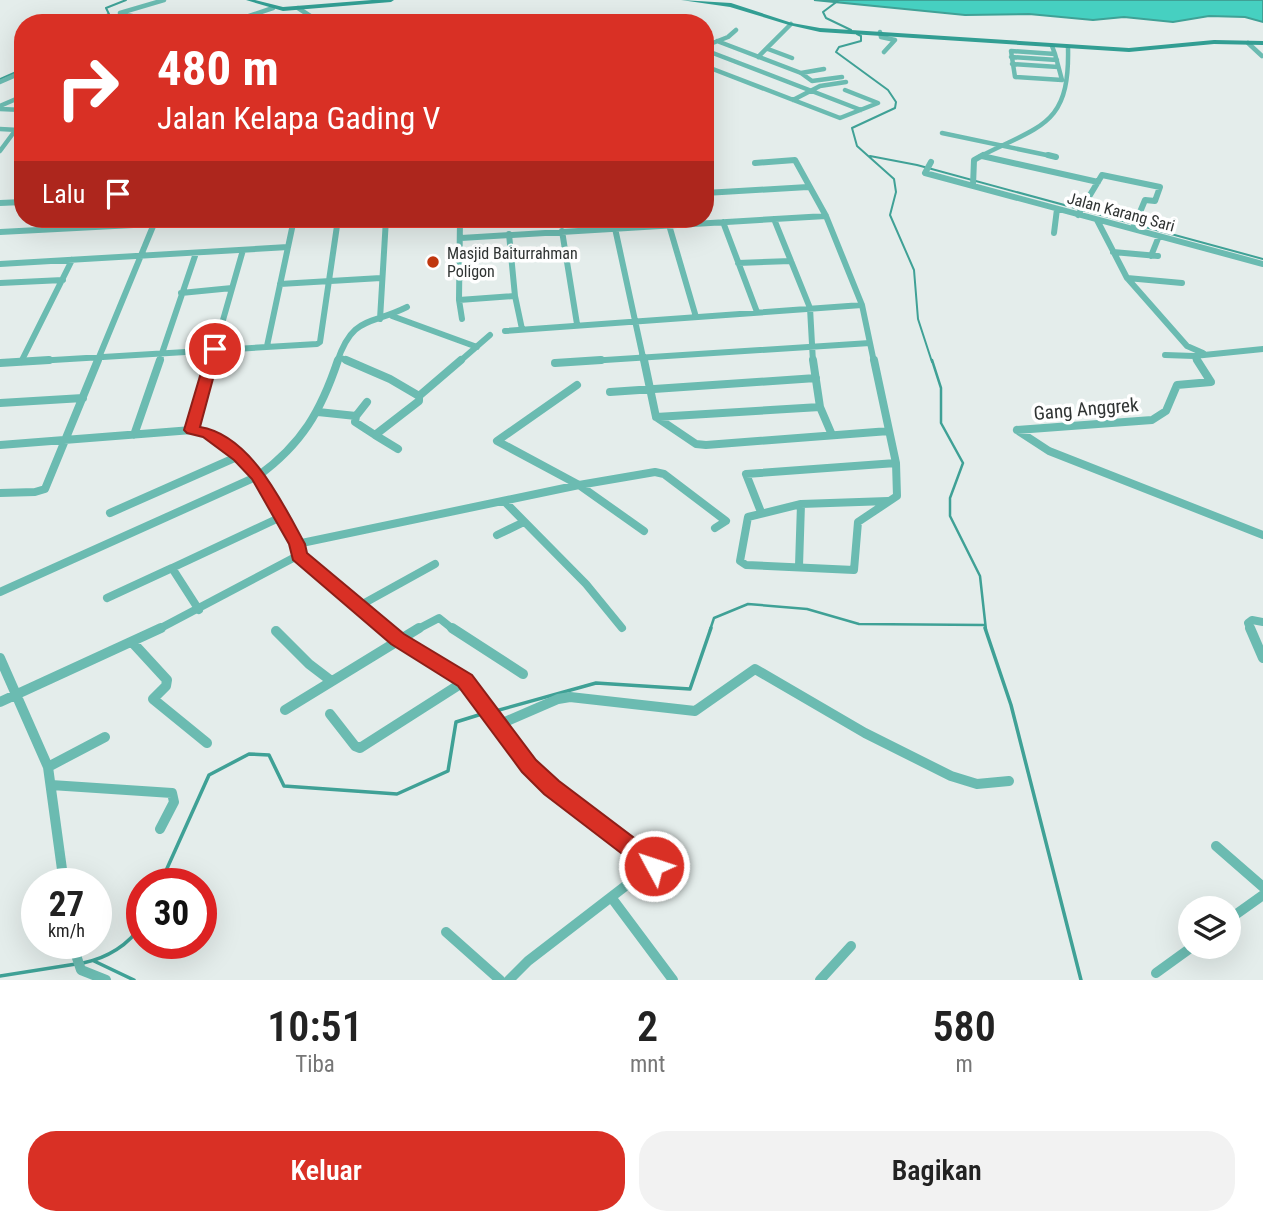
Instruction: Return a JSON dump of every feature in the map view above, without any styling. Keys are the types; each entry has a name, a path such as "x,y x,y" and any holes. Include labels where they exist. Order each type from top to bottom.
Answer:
{"street":[{"path":"125,14 120,13 164,0"},
{"path":"249,0 273,8 391,0"},
{"path":"684,0 733,4 791,24 840,31 1147,50 1207,42 1263,43"},
{"path":"255,14 273,8"},
{"path":"299,8 304,14"},
{"path":"758,57 791,24"},
{"path":"714,43 736,30"},
{"path":"880,32 881,37 895,40 884,52"},
{"path":"717,41 802,74 812,81 844,79 793,100"},
{"path":"1248,43 1262,56"},
{"path":"1052,46 1056,57 1061,80 1015,78 1011,51 1056,57"},
{"path":"972,182 973,162 1000,145 1032,132 1061,109 1068,89 1068,47"},
{"path":"768,49 792,58"},
{"path":"714,52 861,110"},
{"path":"737,79 773,62"},
{"path":"1012,64 1058,67"},
{"path":"787,82 802,74 824,69"},
{"path":"714,70 840,118 878,102 845,90"},
{"path":"942,133 1056,157"},
{"path":"0,151 14,136"},
{"path":"951,146 959,137"},
{"path":"982,156 1098,181"},
{"path":"755,163 794,160 826,216 862,305 896,463 898,493 888,501 858,522 854,570 741,563 745,520 761,512 801,504 888,501"},
{"name":"Jalan Karang Sari","path":"929,166 925,173 972,182 1058,209 1081,211 1097,220 1134,226 1159,236 1263,264"},
{"path":"1081,211 1103,175 1160,187 1155,201 1145,200 1134,226"},
{"path":"714,192 808,187"},
{"path":"1054,233 1058,209"},
{"path":"714,222 826,216"},
{"path":"774,219 810,308 811,346 820,407 832,435"},
{"path":"1097,220 1117,264 1128,279 1187,346 1203,354"},
{"path":"723,222 757,312"},
{"path":"0,232 56,228"},
{"path":"0,493 35,492 45,489 152,228"},
{"path":"267,346 292,228"},
{"path":"0,363 320,342 337,228"},
{"path":"380,319 385,228"},
{"path":"460,228 459,300 463,319"},
{"path":"461,238 615,228 656,417 700,445 889,431"},
{"path":"670,228 695,317"},
{"path":"562,231 577,324"},
{"path":"509,234 522,329"},
{"path":"1113,252 1154,256 1159,236"},
{"path":"1,266 288,247"},
{"path":"192,430 243,250"},
{"path":"134,435 196,253"},
{"path":"22,362 72,260"},
{"path":"738,263 791,261"},
{"path":"280,284 381,278"},
{"path":"1128,279 1182,283"},
{"path":"0,283 62,280"},
{"path":"181,293 232,288"},
{"path":"459,300 516,296"},
{"path":"505,331 862,305"},
{"path":"0,592 258,476 285,457 299,442 318,412 339,357 353,330 392,316 407,307"},
{"path":"392,316 477,346"},
{"path":"375,435 419,401 419,396 490,335"},
{"path":"555,363 870,343"},
{"path":"1165,355 1194,356 1263,349"},
{"name":"Gang Anggrek","path":"1194,356 1211,382 1178,384 1166,411 1152,419 1017,430 1049,452 1263,535"},
{"path":"339,357 390,379 419,396"},
{"path":"610,393 816,378"},
{"path":"577,384 497,441 579,485 644,531"},
{"path":"0,403 83,398"},
{"path":"367,401 356,416 357,425 398,449"},
{"path":"656,417 820,407"},
{"path":"318,412 356,416"},
{"path":"0,445 192,430 208,433 239,456 258,476 297,544 299,555 398,639 465,681 529,766 552,787 654,864 528,961 509,980"},
{"path":"110,513 239,456"},
{"path":"761,512 746,474 896,463"},
{"path":"297,544 579,485 659,473 726,521 715,528"},
{"path":"504,501 586,584 622,628"},
{"path":"799,566 801,504"},
{"path":"107,598 281,517"},
{"path":"497,535 524,522"},
{"path":"0,702 132,643 299,555"},
{"path":"359,606 435,564"},
{"path":"172,568 199,610"},
{"path":"285,710 398,639 439,618 523,674"},
{"path":"1263,622 1252,620 1248,623 1263,659"},
{"path":"276,631 309,664 330,680"},
{"path":"132,643 167,680 166,685 153,699 207,743"},
{"path":"0,658 48,766 62,868"},
{"path":"496,722 570,697 695,711 755,669 865,733 951,776 976,784 1009,781"},
{"path":"330,713 355,746 360,748 465,681"},
{"path":"48,766 105,737"},
{"path":"51,785 172,793 174,802 160,829"},
{"path":"1216,846 1263,887"},
{"path":"1241,911 1263,895"},
{"path":"611,897 673,980"},
{"path":"446,932 500,980"},
{"path":"820,980 851,946"},
{"path":"1156,973 1178,957"},
{"path":"77,959 79,967 106,980"}],"water":[{"path":"814,0 1263,0 1263,22 1245,17 1209,16 1173,22 1124,17 1093,20 1029,14 965,15"}],"waterway":[{"path":"109,14 106,8 126,0"},
{"path":"839,0 823,12 826,18 851,30"},
{"path":"857,34 861,36 861,41 839,47 836,52 888,90 896,102 895,108 852,128 857,146 894,179 896,192 890,215 914,270 918,319 932,362"},
{"path":"0,79 14,73"},
{"path":"870,156 917,165 1263,259"},
{"path":"932,360 941,388 941,423 963,463 950,498 950,516 980,576 986,630"},
{"path":"710,630 714,618 748,604 807,609 859,624 984,625"},
{"path":"492,712 596,683 690,689 711,628"},
{"path":"985,628 1011,705 1081,980"},
{"path":"167,868 209,775 249,754 269,755 284,786 397,794 448,771 456,722 485,713"},
{"path":"83,963 101,958 126,942"},
{"path":"94,961 134,980"},
{"path":"0,976 76,964"}],"place":[{"name":"Masjid Baiturrahman Poligon","path":"433,262"}],"route":[{"path":"215,349 192,430 208,433 239,456 258,476 297,544 299,555 398,639 465,681 529,766 654,866"}]}
